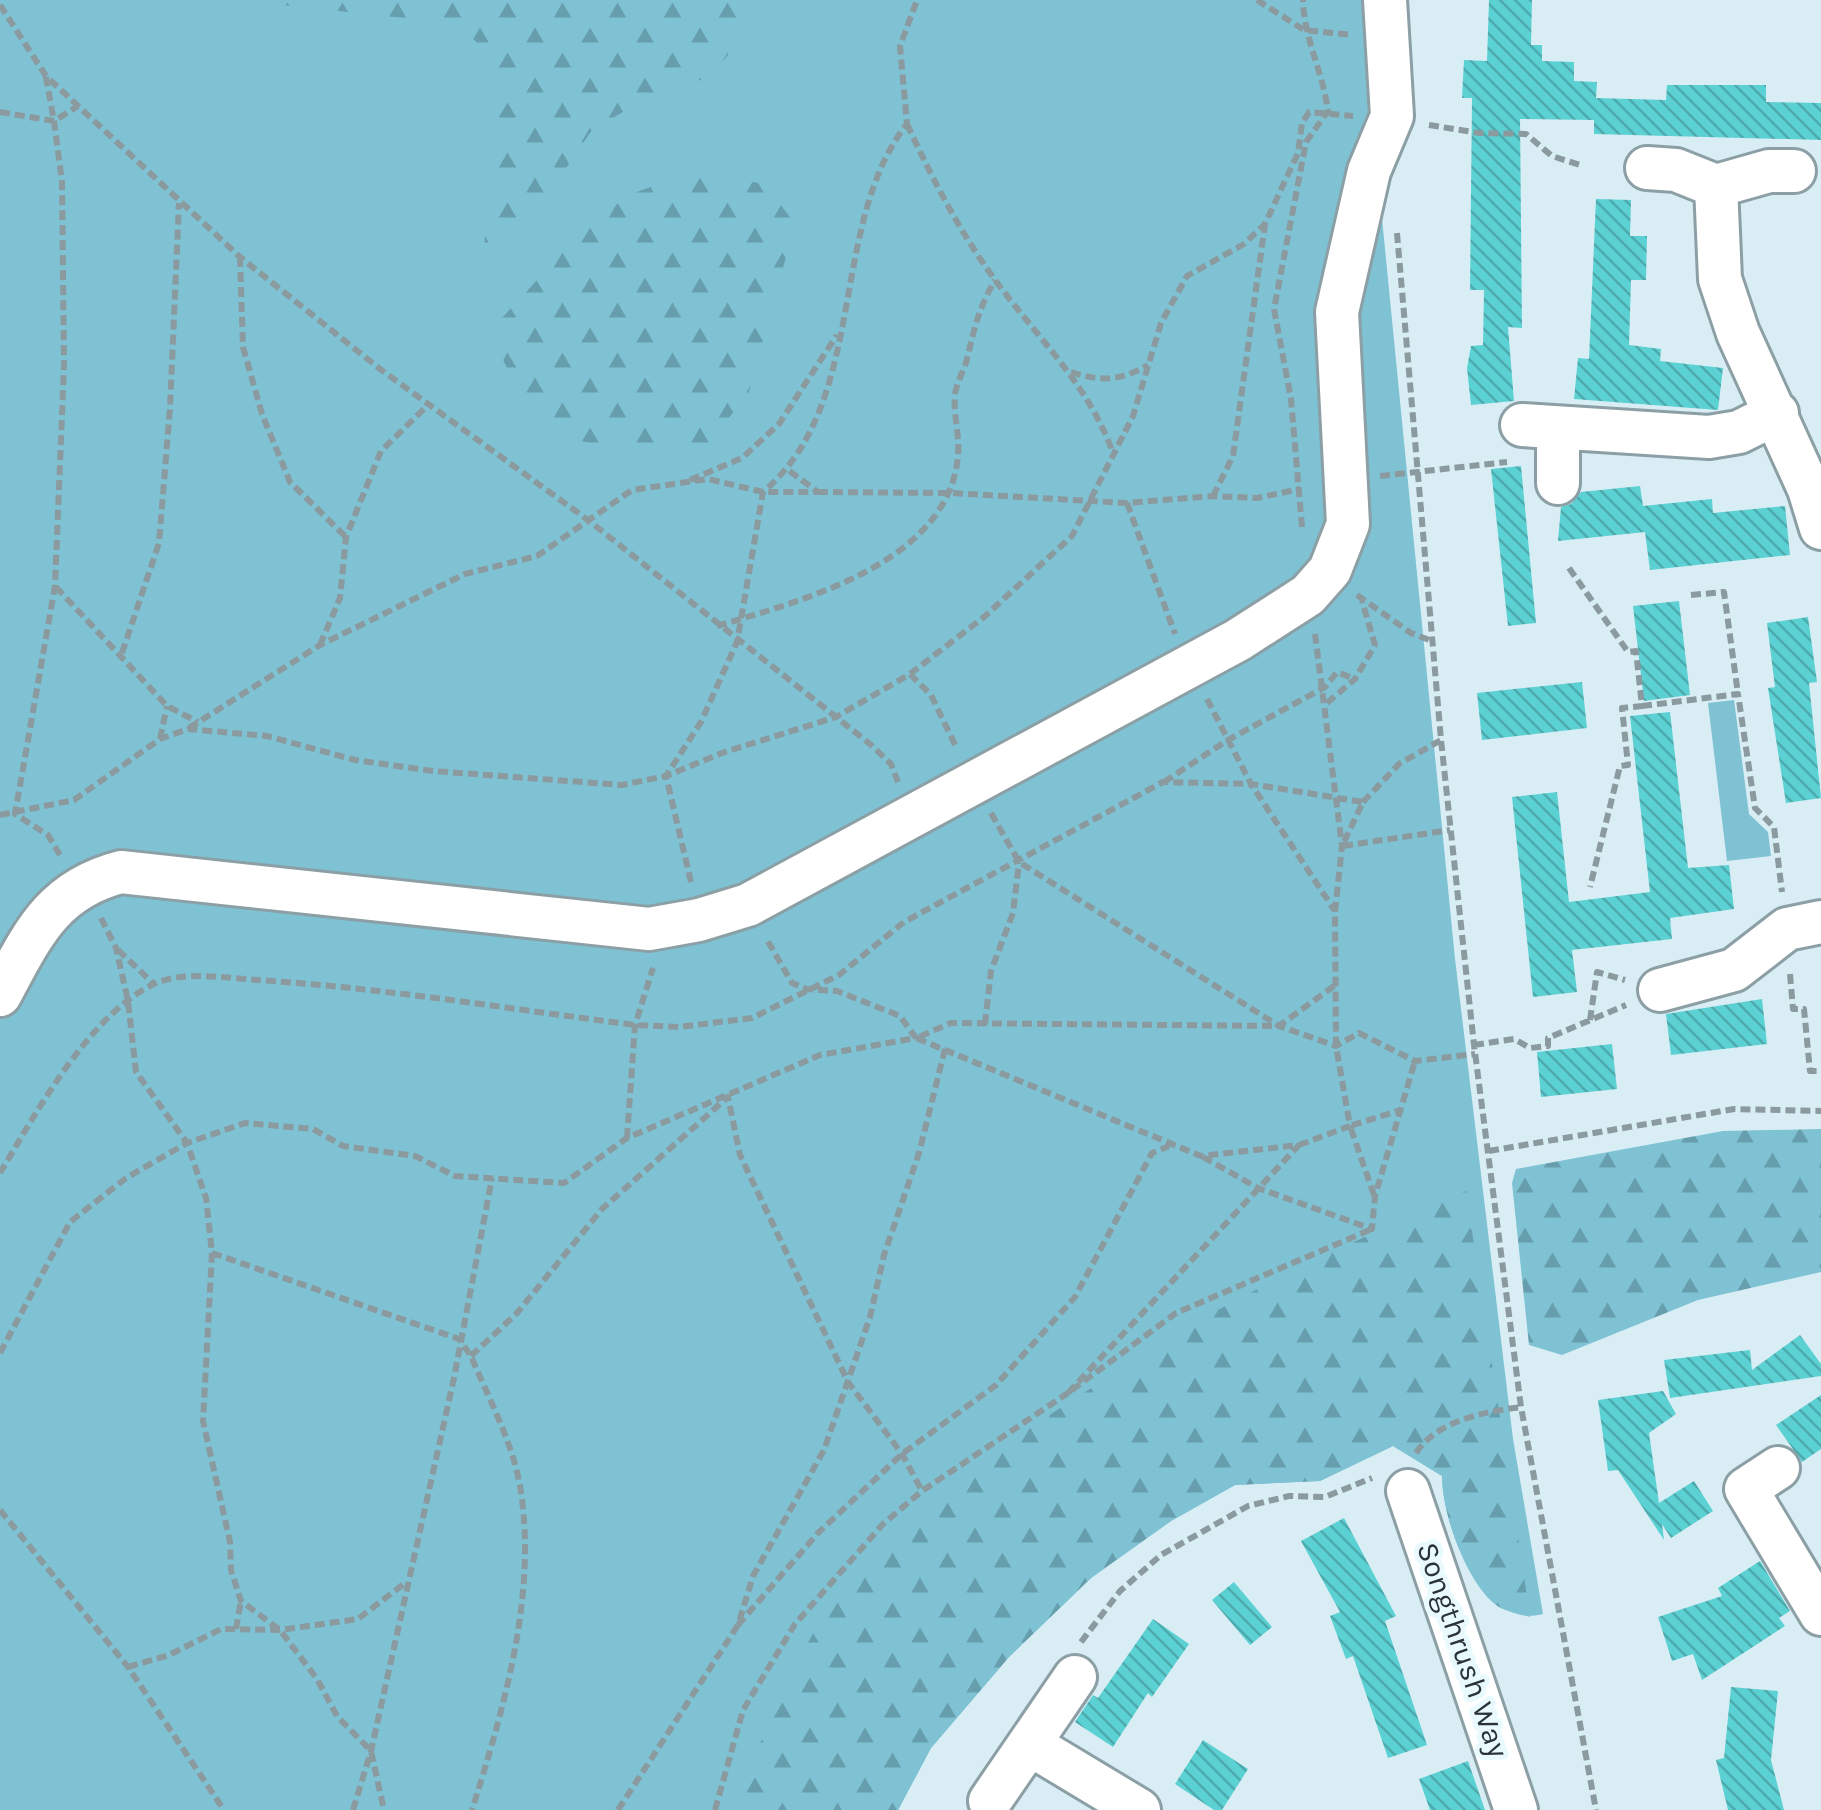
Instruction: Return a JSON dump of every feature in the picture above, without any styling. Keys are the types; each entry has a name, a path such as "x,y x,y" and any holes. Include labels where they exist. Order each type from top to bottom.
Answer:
{"street":[{"path":"0,996 31,938 61,899 87,881 121,872 650,929 748,905 1190,666 1308,595 1330,570 1348,524 1337,312 1369,171 1392,116 1384,0"},
{"path":"1648,168 1676,170 1716,186 1769,171 1794,170"},
{"path":"1716,186 1720,280 1738,333 1777,413 1821,528"},
{"path":"1558,483 1540,426 1709,436 1740,432 1777,413"},
{"path":"1660,990 1734,970 1804,926"},
{"path":"1749,1476 1821,1614"},
{"name":"Songthrush Way","path":"1398,1477 1516,1810"},
{"path":"990,1801 1074,1678"},
{"path":"1031,1745 1139,1810"}],"path":[{"path":"916,0 900,46 906,124 950,216 995,280 1071,372 1099,413 1113,454"},
{"path":"1257,0 1304,30 1346,36"},
{"path":"0,5 46,76 178,203 240,257 429,404 588,520 736,642 836,717 891,764 908,817"},
{"path":"15,814 55,586 64,365 62,182 46,76"},
{"path":"0,112 54,120 78,106"},
{"path":"1214,496 1233,456 1266,224 1298,152 1302,123 1309,112 1392,116 1480,133 1526,134 1552,156 1583,166"},
{"path":"699,920 666,776 701,722 736,642 763,492 788,470 826,395 870,199 892,143 906,124"},
{"path":"122,653 159,542 170,408 178,203"},
{"path":"1396,218 1441,740 1475,1049 1521,1407 1596,1810"},
{"path":"188,729 267,736 355,760 585,785 622,785 666,776 722,753 836,717 910,674 984,618 1072,536 1134,416 1161,323 1187,276 1244,244 1266,224"},
{"path":"240,257 243,347 262,414 290,482 346,537"},
{"path":"717,626 818,595 904,550 927,530 951,493 959,454 954,393 967,361 974,318 995,280"},
{"path":"680,484 742,458 779,424 841,329"},
{"path":"1071,372 1095,380 1126,378 1149,365"},
{"path":"320,645 340,598 346,537 381,452 429,404"},
{"path":"0,815 74,800 160,739 188,729 320,645 465,574 538,556 632,490 708,479 763,492 951,493 1128,503 1214,496 1257,498 1348,475 1416,474 1444,468"},
{"path":"788,470 818,492"},
{"path":"1128,503 1159,598 1190,666 1251,784 1335,912"},
{"path":"1569,568 1628,652 1636,651 1642,706"},
{"path":"1330,570 1361,600 1411,634 1432,641"},
{"path":"55,586 122,653 167,706 198,722"},
{"path":"1692,595 1724,592 1755,808 1774,827 1804,926"},
{"path":"1327,703 1355,679 1375,645 1361,600"},
{"path":"0,1173 60,1072 128,1001 154,984 195,976 322,984 635,1025 679,1027 752,1018 839,975 904,922 1163,782 1228,740 1325,687 1337,672 1355,679"},
{"path":"910,674 932,695 973,781 1019,862 1279,1026 1336,1046 1359,1033 1415,1061 1514,1039 1530,1048 1548,1046 1548,1038 1660,990"},
{"path":"1590,888 1620,766 1628,764 1622,708 1738,694"},
{"path":"160,739 167,706"},
{"path":"1441,740 1399,764 1363,802 1342,846 1450,830"},
{"path":"1163,782 1251,784 1363,802"},
{"path":"15,814 48,835 59,853 87,881 116,948 128,1001 136,1072 187,1144 206,1198 212,1252 203,1422 242,1601 236,1629"},
{"path":"985,1024 991,971 1013,912 1019,862"},
{"path":"748,905 792,982 807,989 838,990 900,1016 916,1038 1148,1132 1202,1156 1258,1188 1372,1228"},
{"path":"628,1138 635,1025 644,1005 647,978 656,963 650,929"},
{"path":"116,948 154,984"},
{"path":"1590,1020 1597,972"},
{"path":"0,1353 70,1222 126,1178 187,1144 245,1123 313,1129 344,1146 415,1156 455,1176 564,1183 628,1138 820,1055 916,1038 950,1023 1279,1026 1334,986"},
{"path":"1804,1009 1810,1071 1821,1071"},
{"path":"738,1625 752,1576 824,1450 919,1153 945,1048"},
{"path":"1372,1228 1375,1196 1415,1061"},
{"path":"471,1356 517,1313 602,1209 728,1096"},
{"path":"728,1096 740,1155 848,1382 902,1454 922,1490"},
{"path":"1489,1151 1734,1109 1821,1111"},
{"path":"1375,1196 1350,1126 1402,1110"},
{"path":"1148,1132 1152,1153"},
{"path":"618,1810 738,1625 818,1533 902,1454 996,1386 1075,1297 1152,1153 1170,1145"},
{"path":"1068,1393 1299,1145 1202,1156"},
{"path":"353,1810 371,1751 492,1178"},
{"path":"714,1810 743,1710 795,1624 882,1524 922,1490 1068,1393 1176,1313 1372,1228"},
{"path":"212,1252 459,1339 471,1356 520,1484 526,1565 515,1644 472,1810"},
{"path":"1074,1678 1066,1662 1120,1591 1161,1555 1248,1506 1290,1496 1325,1497 1398,1477 1425,1440 1462,1420 1521,1407"},
{"path":"0,1510 128,1666 224,1810"},
{"path":"128,1666 169,1655 220,1629 280,1630 358,1619 406,1582"},
{"path":"242,1601 280,1630 337,1716 371,1751 384,1810"}],"green space":[{"path":"0,0 1375,0 1380,198 1455,959 1513,1439 1543,1614 1521,1615 1501,1606 1484,1590 1458,1545 1449,1520 1442,1476 1393,1446 1320,1481 1235,1485 1171,1521 1091,1578 1009,1657 931,1748 898,1810 0,1810"},
{"path":"235,0 759,0 752,27 708,78 659,91 592,130 538,209 482,272 499,67 460,24"},
{"path":"689,173 765,184 795,224 748,395 703,448 645,457 574,439 516,388 490,331 560,255 626,196"},
{"path":"1734,700 1749,814 1768,832 1771,856 1727,861 1708,703"},
{"path":"1821,1129 1821,1272 1698,1300 1562,1355 1529,1345 1512,1183 1516,1169 1723,1131"},
{"path":"1466,1191 1530,1617 1502,1609 1487,1597 1458,1548 1446,1509 1442,1476 1393,1446 1320,1481 1235,1485 1171,1521 1091,1578 1009,1657 931,1748 898,1810 735,1810 769,1722 811,1637 865,1565 931,1502 1004,1446 1179,1331 1294,1271"}],"building":[{"path":"1489,0 1532,0 1531,45 1542,45 1542,61 1574,62 1574,81 1597,82 1596,98 1666,100 1667,85 1766,85 1766,102 1821,103 1821,140 1594,134 1594,120 1520,119 1522,328 1508,327 1514,401 1471,405 1467,368 1471,346 1483,345 1484,290 1470,290 1472,98 1462,98 1464,60 1487,61"},
{"path":"1596,199 1631,200 1630,236 1647,236 1646,280 1631,280 1629,345 1661,349 1660,361 1723,368 1718,410 1574,399 1578,358 1589,359"},
{"path":"1521,466 1536,623 1508,626 1491,469"},
{"path":"1640,486 1643,506 1712,499 1713,513 1785,506 1790,555 1650,570 1645,532 1558,541 1561,507 1571,504 1581,492"},
{"path":"1679,601 1690,695 1644,701 1633,606"},
{"path":"1808,617 1817,682 1809,683 1821,798 1786,803 1768,688 1775,687 1767,623"},
{"path":"1582,682 1587,728 1482,740 1477,693"},
{"path":"1670,712 1688,868 1729,865 1734,909 1670,918 1672,939 1572,950 1577,992 1533,997 1512,797 1557,792 1569,902 1650,892 1630,716"},
{"path":"1762,999 1767,1044 1671,1055 1666,1014"},
{"path":"1612,1044 1617,1089 1541,1097 1537,1052"},
{"path":"1800,1335 1821,1364 1821,1376 1670,1398 1664,1360 1750,1350 1752,1370"},
{"path":"1663,1391 1676,1414 1649,1433 1659,1503 1694,1481 1713,1511 1671,1538 1662,1524 1664,1540 1618,1470 1608,1471 1598,1400"},
{"path":"1821,1395 1821,1449 1802,1462 1776,1425"},
{"path":"1344,1518 1396,1616 1385,1621 1427,1745 1388,1758 1353,1656 1346,1659 1330,1616 1340,1612 1301,1541"},
{"path":"1760,1561 1790,1611 1779,1618 1785,1626 1702,1680 1693,1654 1672,1661 1658,1617 1722,1596 1718,1588"},
{"path":"1234,1582 1272,1627 1250,1645 1212,1600"},
{"path":"1153,1619 1189,1644 1152,1697 1148,1693 1113,1747 1075,1722 1093,1695 1098,1698"},
{"path":"1731,1687 1778,1691 1771,1760 1784,1810 1728,1810 1716,1760 1724,1758"},
{"path":"1203,1740 1248,1769 1222,1810 1214,1810 1175,1784"},
{"path":"1468,1761 1485,1810 1430,1810 1419,1779"}]}
